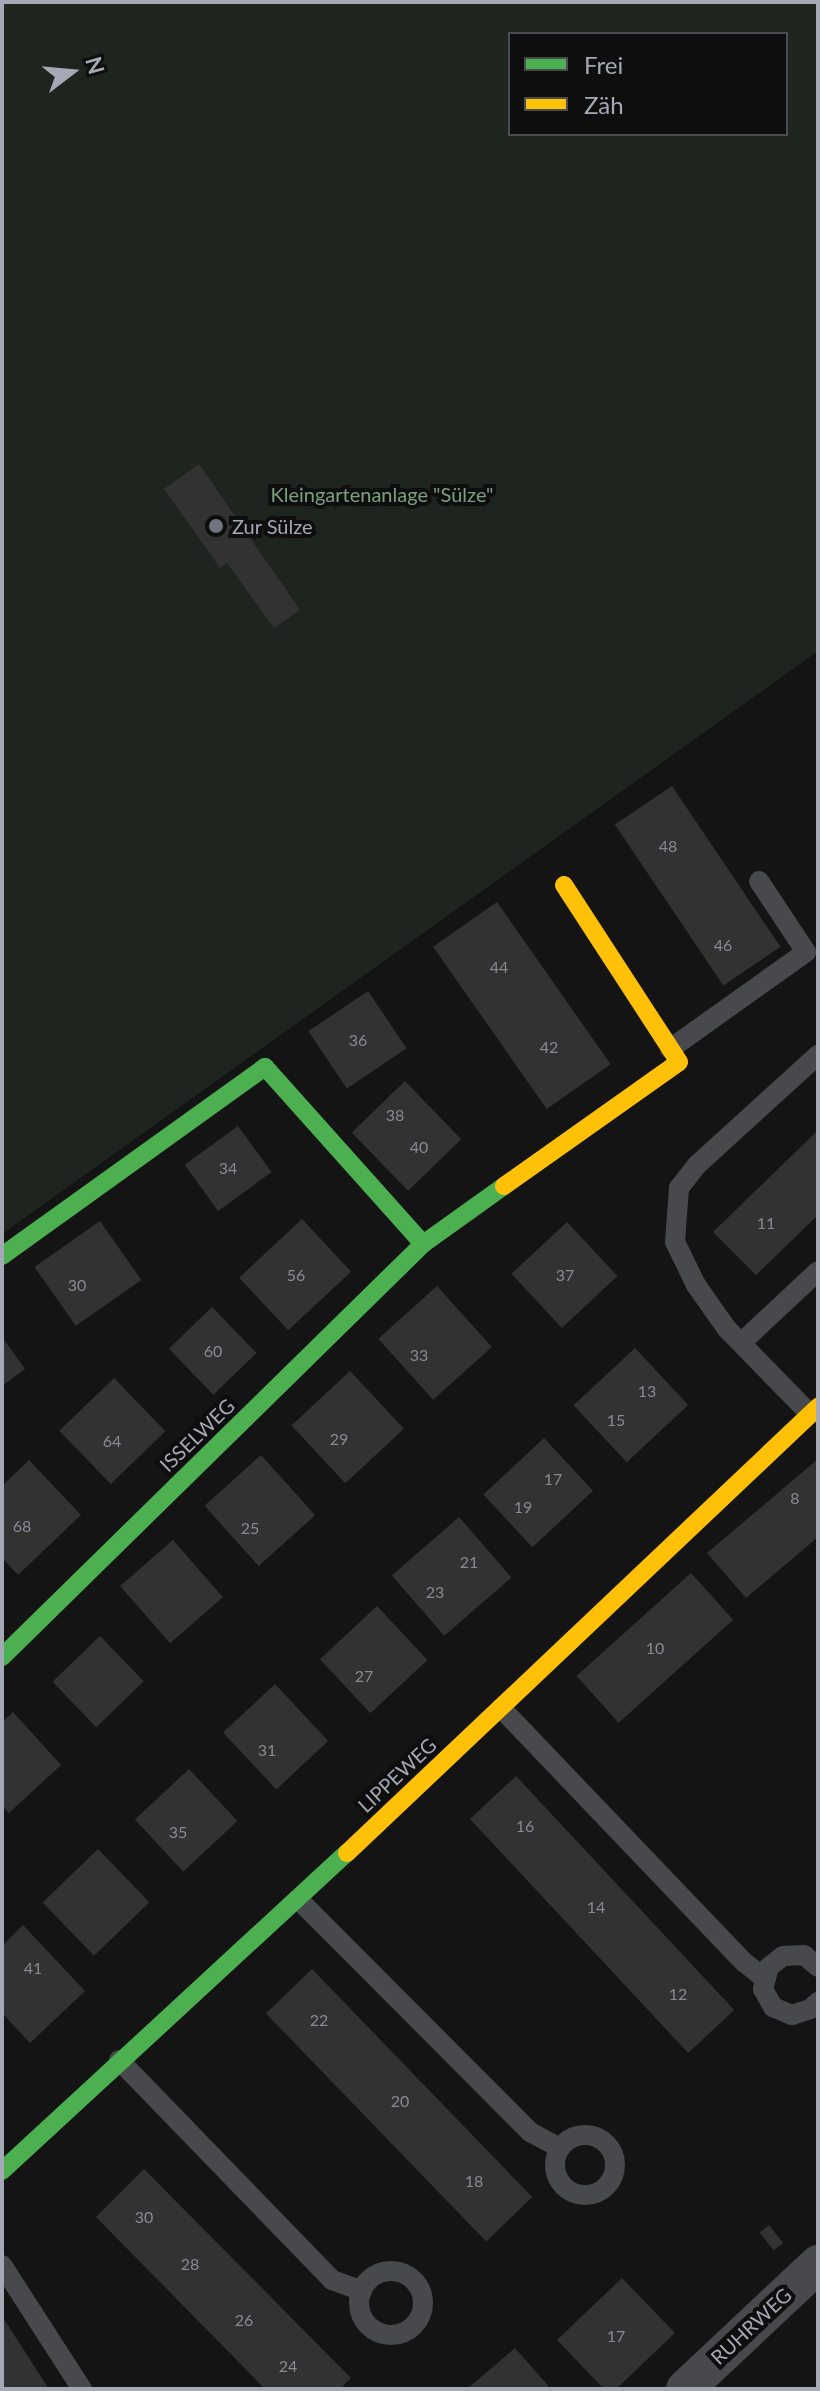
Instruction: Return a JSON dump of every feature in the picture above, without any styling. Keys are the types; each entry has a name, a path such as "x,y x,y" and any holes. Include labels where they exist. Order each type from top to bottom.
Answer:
{"street":[{"path":"564,885 670,1049"},
{"name":"ISSELWEG","path":"2,1657 423,1244 679,1062 670,1049"},
{"path":"2,1256 265,1067 423,1244"},
{"name":"LIPPEWEG","path":"2,2171 119,2060 298,1899 814,1410"},
{"name":"RUHRWEG","path":"685,2389 818,2264"}],"lane":[{"path":"670,1049 806,952 759,881"},
{"path":"814,1410 741,1343 696,1285 675,1242 679,1188 697,1165 818,1055"},
{"path":"741,1343 818,1271"},
{"path":"501,1708 744,1962 764,1978"},
{"path":"298,1899 530,2132 560,2148"},
{"path":"818,1967 804,1955 783,1956 769,1967 764,1978 767,1999 781,2012 801,2014 818,2002"},
{"path":"119,2060 332,2280 362,2291"},
{"path":"2,2265 82,2389"}],"green space":[{"name":"Kleingartenanlage \"Sülze\"","path":"2,2 818,2 818,651 2,1234"}],"building":[{"name":"Zur Sülze","path":"199,464 300,610 274,628 227,563 220,568 164,489"},
{"path":"672,786 780,947 723,985 615,825"},
{"path":"497,902 611,1064 547,1109 433,947"},
{"path":"368,991 407,1048 347,1088 308,1031"},
{"path":"405,1081 461,1139 408,1191 352,1132"},
{"path":"238,1126 272,1172 218,1211 185,1165"},
{"path":"818,1130 818,1215 756,1275 713,1232"},
{"path":"302,1219 351,1272 288,1330 239,1278"},
{"path":"100,1221 141,1280 76,1326 34,1267"},
{"path":"567,1222 617,1276 562,1328 511,1274"},
{"path":"437,1286 492,1347 433,1400 378,1339"},
{"path":"212,1307 256,1353 213,1395 169,1349"},
{"path":"2,1337 25,1369 2,1386"},
{"path":"635,1348 688,1405 627,1462 574,1405"},
{"path":"350,1371 404,1429 345,1483 291,1426"},
{"path":"114,1378 165,1431 111,1484 59,1431"},
{"path":"544,1438 593,1491 532,1547 483,1495"},
{"path":"261,1455 315,1515 259,1566 205,1506"},
{"path":"818,1459 818,1537 746,1598 707,1553"},
{"path":"29,1460 81,1515 18,1575 2,1558 2,1486"},
{"path":"459,1517 511,1577 444,1636 392,1575"},
{"path":"173,1540 223,1597 170,1643 120,1586"},
{"path":"691,1573 733,1620 619,1723 577,1676"},
{"path":"377,1606 427,1660 370,1713 320,1659"},
{"path":"100,1636 144,1681 96,1727 53,1682"},
{"path":"275,1684 328,1741 276,1789 223,1732"},
{"path":"13,1712 61,1765 9,1813 2,1806 2,1722"},
{"path":"189,1769 237,1821 183,1871 135,1819"},
{"path":"516,1776 734,2010 688,2053 470,1819"},
{"path":"98,1849 149,1902 94,1956 43,1902"},
{"path":"23,1925 85,1991 30,2043 2,2013 2,1946"},
{"path":"312,1969 532,2197 486,2241 266,2013"},
{"path":"144,2169 351,2378 340,2389 265,2389 96,2217"},
{"path":"769,2225 783,2243 774,2251 760,2232"},
{"path":"622,2278 675,2333 616,2389 604,2389 557,2340"},
{"path":"2,2316 49,2389 2,2389"},
{"path":"515,2348 551,2389 467,2389"}],"traffic: fast":[{"path":"2,1256 265,1067 423,1244"},
{"path":"2,1657 423,1244 504,1186"},
{"path":"2,2171 347,1853"}],"traffic: slow":[{"path":"504,1186 679,1062 564,885"},
{"path":"347,1853 818,1407"}],"place":[{"name":"Zur Sülze","path":"216,526"}]}
